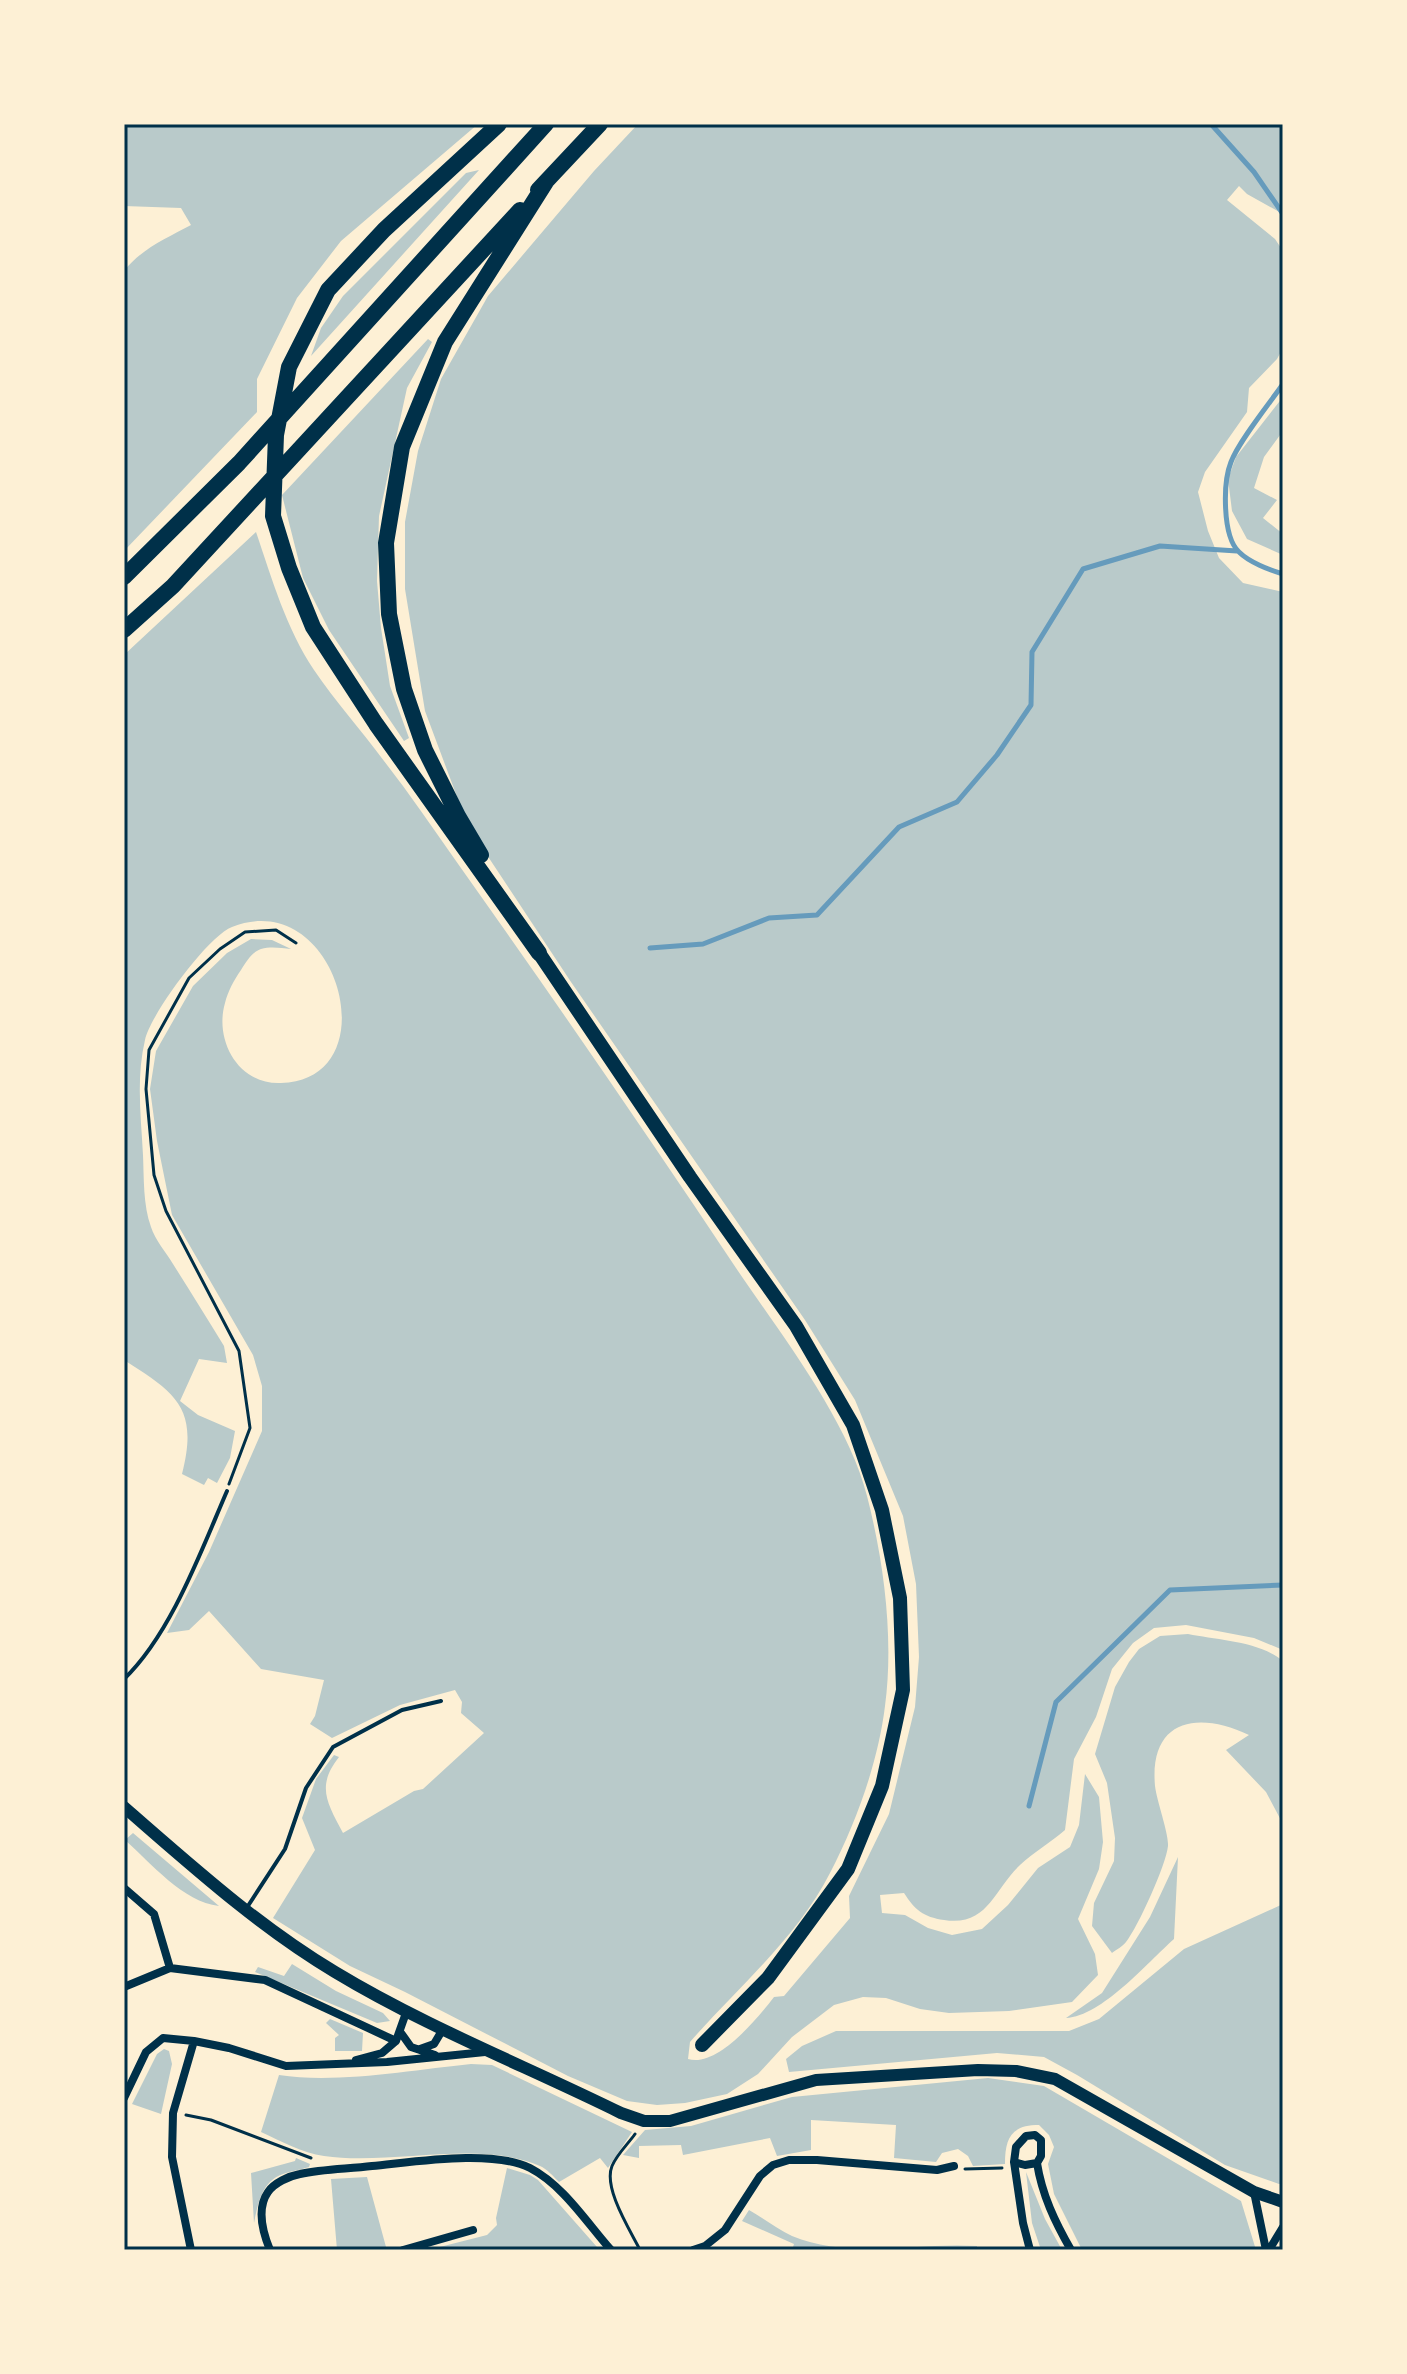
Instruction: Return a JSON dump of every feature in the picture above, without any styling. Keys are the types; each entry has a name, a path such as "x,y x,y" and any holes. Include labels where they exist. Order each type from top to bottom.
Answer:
{"highway":[{"path":"499,124 384,230 328,290 289,367 276,435 273,516 289,568 313,627 376,724 539,953"},
{"path":"124,577 239,463 546,124"},
{"path":"124,630 173,586 600,124"},
{"path":"539,953 458,816 425,750 404,689 389,614 386,543 402,447 445,342 546,182"}],"main road":[{"path":"539,953 690,1177 796,1326 853,1425 882,1510 900,1598 903,1690 882,1786 848,1869 768,1978 702,2045"},
{"path":"124,1807 245,1911 336,1973 443,2029 644,2121 670,2121 816,2080 978,2070 1016,2071 1055,2079 1254,2192 1283,2202"}],"street":[{"path":"124,1888 154,1914 170,1968"},
{"path":"124,1987 170,1968 265,1980 367,2030 398,2037 411,2047 438,2056"},
{"path":"336,2066 382,2053 398,2037 407,2010"},
{"path":"419,2049 434,2044 443,2029"},
{"path":"124,2098 146,2052 163,2038 229,2048 286,2066 336,2066 492,2052"},
{"path":"191,2250 172,2157 173,2113 194,2041"},
{"path":"1030,2250 1014,2162 1016,2147 1026,2136 1035,2135 1041,2140 1041,2156 1037,2163 1040,2181 1052,2215 1071,2250"},
{"path":"270,2250 263,2232 261,2213 268,2192 297,2174 439,2160 485,2159 507,2161 529,2168 555,2186 611,2250"},
{"path":"693,2250 705,2246 725,2230 760,2176 773,2165 789,2160 817,2160 937,2170 954,2166"},
{"path":"1014,2162 1025,2165 1037,2163"},
{"path":"1254,2192 1267,2250"},
{"path":"1267,2250 1283,2227"},
{"path":"403,2250 473,2230"}],"lane":[{"path":"124,1679 144,1660 190,1576 227,1491"},
{"path":"245,1911 285,1849 306,1788 333,1747 402,1710 441,1701"}],"path":[{"path":"227,1491 250,1428 239,1351 166,1211 154,1175 146,1089 149,1050 189,978 220,949 245,932 276,930 296,943"},
{"path":"173,2113 211,2120 312,2159"},
{"path":"628,2144 612,2167 610,2181 640,2250"},
{"path":"971,2170 1005,2168"}],"shaded area":[{"path":"124,124 478,124 341,241 297,298 257,379 257,412 124,551 124,271 146,250 191,225 181,208 124,206"},
{"path":"638,124 1283,124 1283,214 1247,194 1239,186 1227,200 1275,239 1283,251 1283,348 1277,359 1249,388 1247,412 1205,472 1198,492 1219,558 1243,583 1283,592 1283,1650 1254,1638 1186,1625 1154,1628 1133,1643 1112,1669 1096,1717 1074,1759 1065,1830 1020,1865 981,1912 959,1921 937,1919 920,1912 904,1893 880,1895 882,1913 905,1915 928,1928 952,1935 982,1929 1008,1905 1038,1868 1070,1847 1079,1825 1085,1774 1099,1797 1103,1842 1099,1869 1078,1919 1095,1954 1098,1975 1072,2002 1009,2011 949,2013 920,2009 886,1998 863,1997 834,2005 792,2037 758,2074 727,2094 657,2105 627,2101 568,2076 350,1966 273,1918 315,1850 302,1818 316,1779 334,1755 339,1757 328,1777 326,1795 343,1833 414,1791 423,1789 484,1733 461,1713 462,1702 455,1690 400,1705 332,1738 310,1724 324,1680 261,1669 209,1611 189,1630 167,1633 209,1552 262,1431 262,1386 253,1355 172,1215 150,1089 156,1051 193,986 227,953 251,939 272,940 291,949 265,948 258,950 247,961 226,999 223,1032 227,1046 242,1069 266,1082 281,1083 315,1074 335,1051 342,1021 338,988 323,957 300,933 269,922 232,927 222,933 195,960 168,996 145,1040 140,1098 148,1219 158,1241 224,1346 227,1363 199,1359 180,1401 198,1415 235,1431 230,1458 217,1483 208,1478 204,1485 182,1474 187,1433 179,1405 157,1382 124,1360 124,655 256,532 288,620 314,670 411,798 632,1114 811,1378 845,1437 858,1467 878,1547 888,1628 885,1706 865,1792 849,1834 816,1897 784,1941 690,2042 688,2059 699,2060 724,2049 774,1997 784,1996 850,1918 849,1896 889,1814 915,1707 919,1657 916,1584 903,1516 855,1400 805,1320 571,982 479,843 459,802 425,711 405,589 405,522 418,451 441,379 488,296"},
{"path":"479,170 311,356 321,328 343,296 466,173"},
{"path":"428,339 432,342 407,388 379,516 377,581 381,628 390,686 409,738 404,741 329,630 303,578 282,495"},
{"path":"1283,397 1283,431 1264,457 1254,488 1277,500 1263,518 1283,534 1283,555 1247,539 1232,511 1228,479 1236,457"},
{"path":"1188,1634 1250,1645 1283,1661 1283,1824 1266,1792 1226,1750 1249,1735 1212,1723 1181,1726 1169,1734 1160,1746 1155,1763 1155,1786 1168,1841 1166,1855 1137,1923 1126,1942 1112,1953 1092,1926 1094,1903 1114,1861 1115,1838 1107,1783 1095,1754 1115,1687 1139,1649 1160,1636"},
{"path":"133,1833 219,1906 193,1897 168,1880 125,1840"},
{"path":"1178,1857 1174,1939 1109,1998 1080,2015 1066,2018 1102,1993 1150,1917"},
{"path":"1283,1904 1283,2183 1225,2165 1044,2057 997,2053 789,2072 786,2059 802,2046 836,2031 1069,2031 1099,2019 1184,1949"},
{"path":"292,1964 336,1991 383,2013 390,2021 377,2023 255,1972 258,1967 284,1976"},
{"path":"330,2019 363,2033 362,2051 335,2051 335,2038 339,2035 326,2023"},
{"path":"164,2049 169,2051 172,2064 161,2114 132,2104 157,2054"},
{"path":"471,2064 492,2065 632,2132 608,2168 600,2158 559,2182 543,2167 516,2158 490,2154 377,2158 324,2156 261,2132 279,2075 349,2077"},
{"path":"988,2078 1044,2086 1241,2201 1256,2250 1082,2250 1054,2194 1048,2164 1054,2147 1049,2135 1039,2125 1016,2130 1008,2140 1005,2164 973,2166 968,2156 958,2149 942,2153 936,2162 894,2158 896,2125 811,2120 811,2150 777,2156 770,2138 683,2155 681,2145 639,2146 639,2158 623,2155 645,2130 691,2126 792,2097"},
{"path":"296,2158 310,2164 309,2167 283,2174 270,2182 259,2201 254,2223 251,2173 295,2161"},
{"path":"507,2168 538,2180 597,2247 596,2250 428,2250 487,2235 497,2225"},
{"path":"1026,2172 1045,2219 1062,2250 1041,2250 1032,2223"},
{"path":"367,2177 386,2247 378,2250 337,2250 331,2179"},
{"path":"749,2210 786,2233 814,2243 860,2249 954,2245 977,2246 977,2250 792,2250 794,2244 742,2221"}],"waterway":[{"path":"1211,124 1254,172 1283,214"},
{"path":"1283,384 1235,453 1228,471 1226,495 1227,522 1233,544 1248,559 1283,574"},
{"path":"650,948 703,944 769,918 817,915 899,827 957,802 997,755 1031,705 1032,652 1083,569 1160,546 1237,551"},
{"path":"1029,1806 1056,1702 1170,1590 1283,1585"}]}
